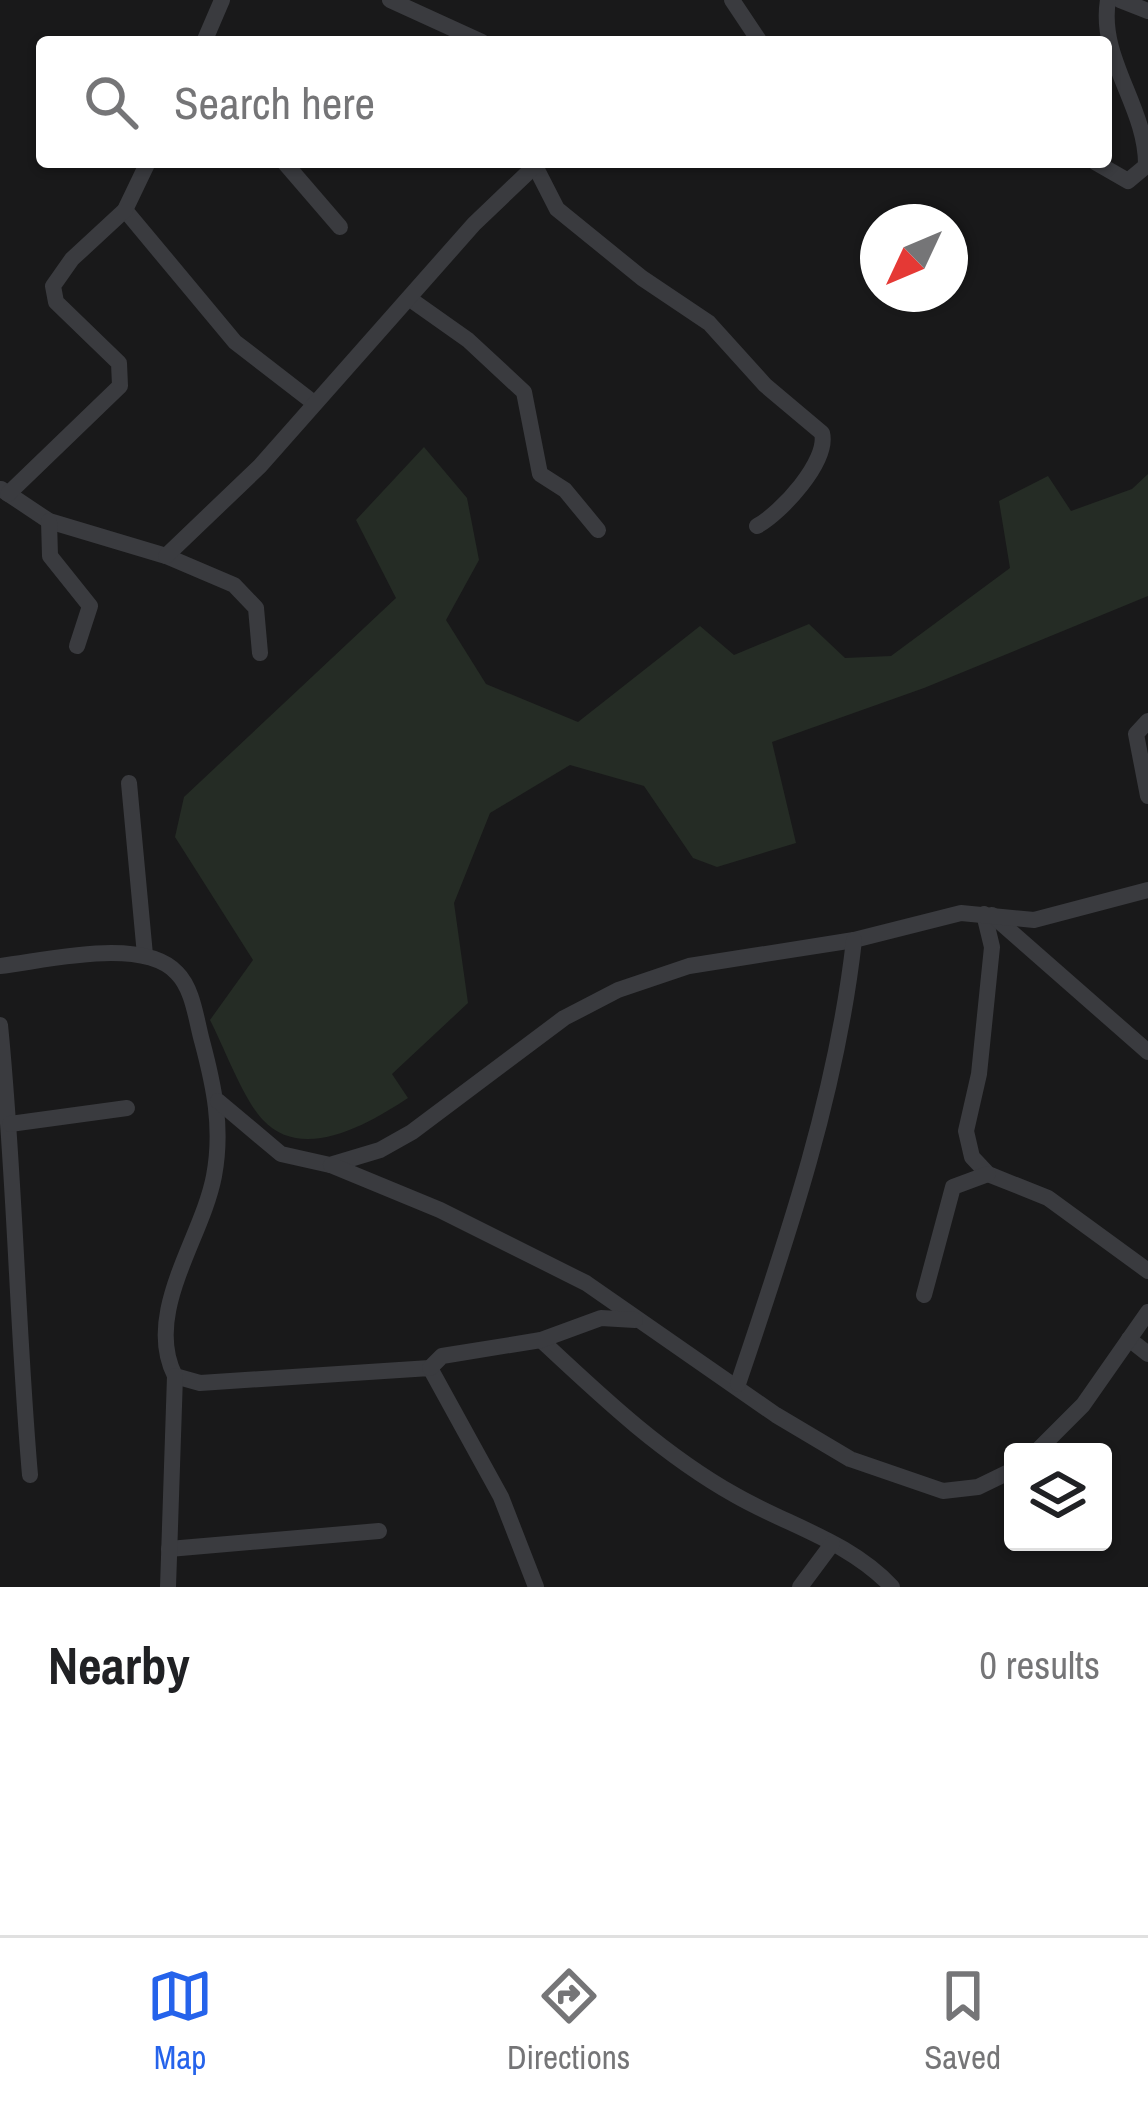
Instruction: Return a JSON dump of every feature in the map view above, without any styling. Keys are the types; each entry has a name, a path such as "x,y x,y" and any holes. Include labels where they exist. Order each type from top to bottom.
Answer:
{"street":[{"path":"207,36 222,0"},
{"path":"390,0 469,36"},
{"path":"732,0 756,36"},
{"path":"1108,0 1108,36"},
{"path":"1120,0 1148,11"},
{"path":"1106,168 1129,181 1146,166 1141,120 1112,47"},
{"path":"145,168 125,210 72,259 52,286 56,302 118,363 120,386 4,491 49,521 166,556 246,594 262,626 260,652"},
{"path":"289,168 340,227"},
{"path":"166,556 260,466 474,224 533,168"},
{"path":"539,168 557,208 642,278 709,323 765,385 822,433 822,449 803,480 757,526"},
{"path":"125,210 235,342 314,404"},
{"path":"410,299 468,340 524,392 540,474 565,490 598,530"},
{"path":"49,521 50,556 90,606 77,646"},
{"path":"1148,721 1136,734 1148,796"},
{"path":"129,783 145,955"},
{"path":"330,1165 380,1150 412,1132 564,1018 618,990 689,966 854,940 938,917 1034,920 1148,890"},
{"path":"988,915 1148,1052"},
{"path":"988,915 992,947 979,1074 966,1131 972,1157 988,1174 1048,1198 1148,1270"},
{"path":"738,1384 815,1147 847,1002 854,940"},
{"path":"0,966 118,952 145,955 180,974 218,1101 214,1177 163,1340 175,1376 168,1587"},
{"path":"0,1025 30,1475"},
{"path":"218,1101 281,1154 330,1165 440,1210 603,1295 809,1437 902,1481 962,1492 1004,1474"},
{"path":"10,1124 127,1108"},
{"path":"924,1295 953,1187 988,1174"},
{"path":"601,1318 603,1295"},
{"path":"1045,1443 1083,1405 1148,1312"},
{"path":"175,1376 200,1383 430,1368 442,1356 541,1340 601,1318 639,1320"},
{"path":"1129,1339 1148,1354"},
{"path":"541,1340 676,1459 735,1496 862,1556 892,1587"},
{"path":"430,1368 501,1497 536,1587"},
{"path":"169,1549 379,1531"},
{"path":"800,1587 832,1544"}],"shaded area":[{"path":"424,447 467,498 479,560 446,620 486,684 578,722 700,626 734,655 809,624 845,658 891,656 1010,568 999,501 1048,476 1071,511 1132,489 1148,474 1148,596 924,688 772,742 796,843 717,867 693,858 644,786 570,765 490,813 454,903 468,1003 392,1074 408,1098 356,1127 316,1139 297,1138 279,1132 256,1111 210,1020 253,960 175,837 184,797 396,598 356,520"}]}
